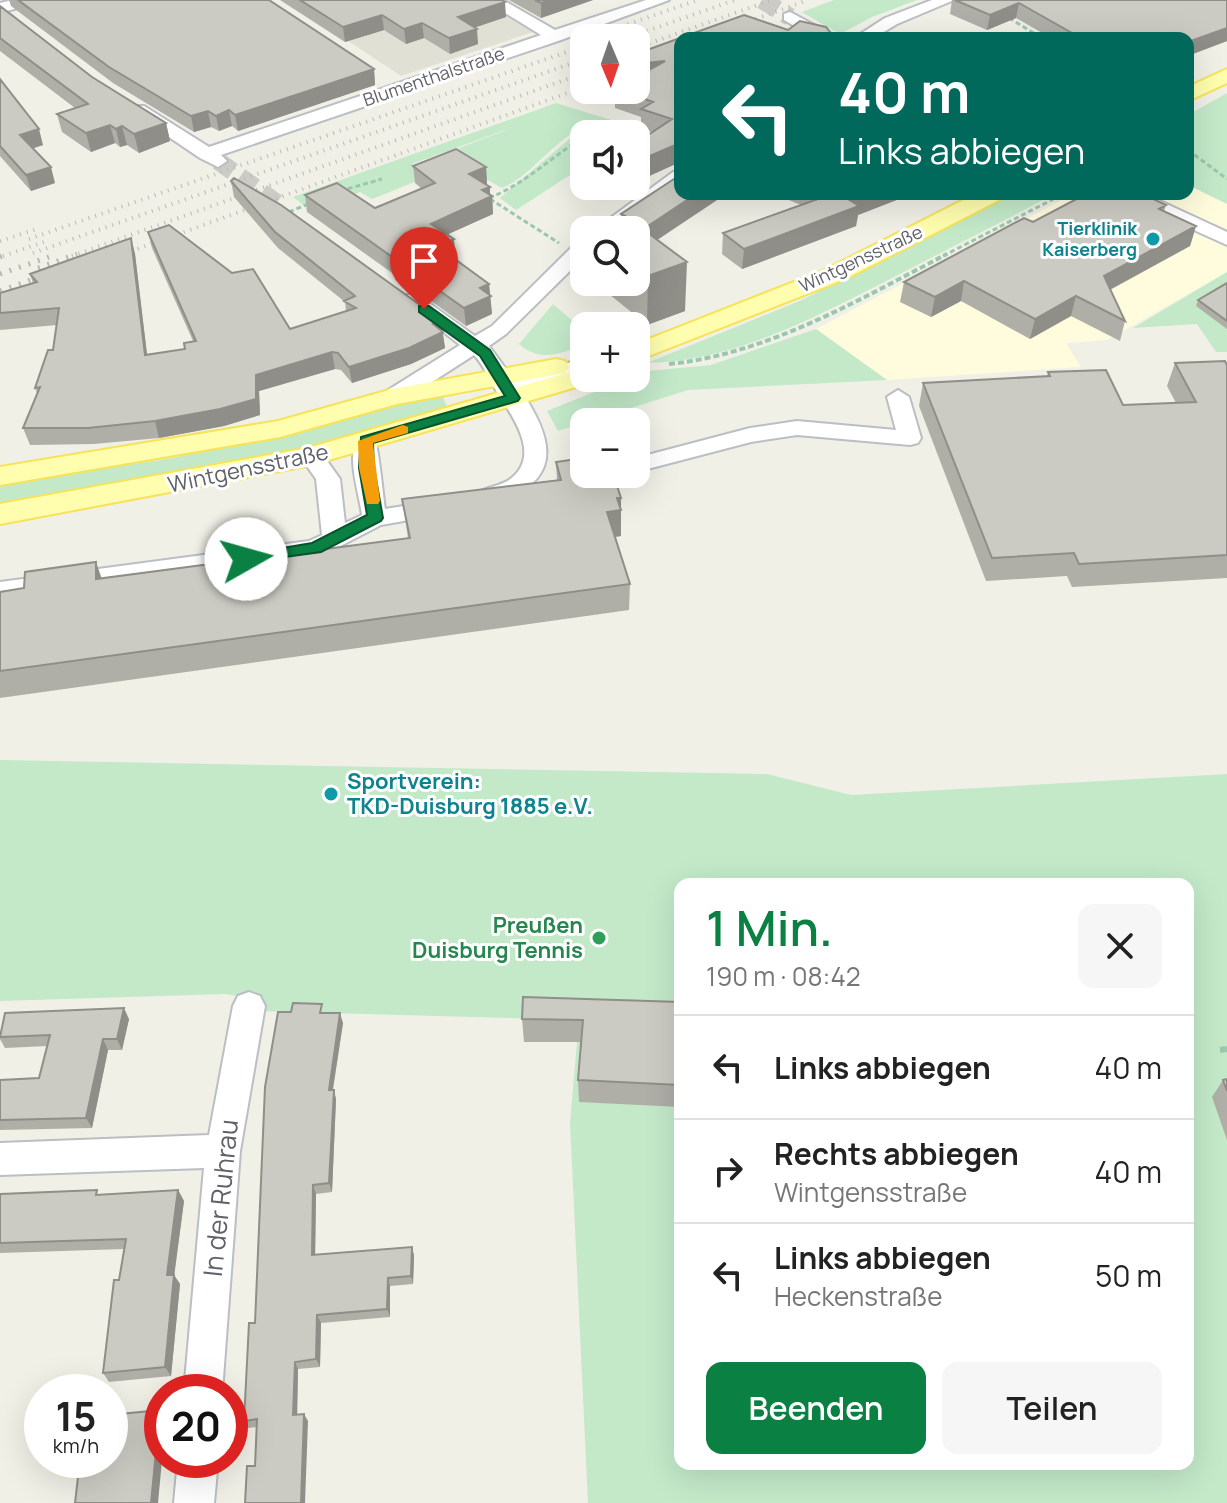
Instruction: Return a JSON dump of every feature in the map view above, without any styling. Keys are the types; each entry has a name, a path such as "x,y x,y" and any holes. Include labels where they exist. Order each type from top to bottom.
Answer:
{"main road":[{"path":"1194,92 1227,75"},
{"name":"Wintgensstraße","path":"650,358 836,274 981,200"},
{"name":"Wintgensstraße","path":"0,514 312,456 366,441 570,367"},
{"name":"Wintgensstraße","path":"0,476 280,429 393,397 506,388 570,378"}],"street":[{"path":"0,7 29,0"},
{"path":"492,0 555,37"},
{"name":"Blumenthalstraße","path":"118,97 212,158 400,89 661,0"},
{"path":"872,32 891,21 946,0"},
{"path":"0,7 19,22"},
{"path":"790,17 816,32"},
{"path":"379,75 400,89"},
{"path":"624,216 674,180"},
{"path":"1143,200 1227,239"},
{"path":"393,397 517,316 570,260"},
{"path":"0,591 316,548 375,518 475,503 517,485 534,466 536,443 526,417 485,353 399,291"},
{"path":"650,461 750,435 797,428 910,438 898,397"},
{"path":"366,441 366,468 375,518"},
{"path":"312,456 328,479 335,538"},
{"path":"534,466 559,466"},
{"name":"In der Ruhrau","path":"204,1374 223,1151 249,1006"},
{"path":"0,1159 223,1151"},
{"path":"194,1503 196,1478"}],"path":[{"path":"1009,18 1032,32"},
{"path":"570,144 514,188 489,198 570,244"},
{"path":"1194,154 1227,179"},
{"path":"331,195 382,179"},
{"path":"650,359 695,363 736,351 804,324 1050,200"},
{"path":"1054,200 1063,204"},
{"path":"289,212 317,201"}],"shaded area":[{"path":"488,0 539,30 401,76 315,19"},
{"path":"1194,188 1227,204 1227,272 1107,340 1066,343 1081,367 887,380 816,329 1062,200 1194,200"}],"green space":[{"path":"834,0 917,0 872,17 844,32 834,31 802,12"},
{"path":"1227,93 1227,204 1194,188 1194,112"},
{"path":"556,103 612,120 570,120 570,135 523,176 502,188 459,164 428,173 418,164 519,125 412,164 422,179 372,199 360,192 311,211 293,197"},
{"path":"570,138 570,175 516,210 500,198"},
{"path":"998,200 1043,200 777,333 713,354 650,362 802,300"},
{"path":"1227,272 1227,352 1216,352 1197,324 1133,328"},
{"path":"553,304 570,319 570,350 542,355 519,344"},
{"path":"816,329 887,380 688,390 631,408 570,408 570,427 558,431 547,411 594,392 650,392 650,371 711,365"},
{"path":"440,390 448,409 306,450 0,506 0,483 161,460 301,433"},
{"path":"0,760 767,774 851,795 1227,774 1227,1503 588,1503 570,1123 579,1020 259,1011 238,996 0,1001"}],"building":[{"path":"18,0 269,0 374,69 235,115 229,110 216,116 208,111 191,116 109,67"},
{"path":"300,0 505,2 458,17 477,29 449,38 422,23 404,29 382,15 343,27"},
{"path":"955,0 1227,0 1227,28 1194,40 1194,32 1070,32 1019,3 990,15"},
{"path":"0,6 92,77 166,123 134,134 122,126 116,129 110,125 86,133 57,114 88,104 0,38"},
{"path":"744,15 788,30 800,21 826,27 830,32 697,32"},
{"path":"674,40 674,146 650,156 650,134 672,119 641,109 653,102 650,101 650,69 665,61 650,63 650,49"},
{"path":"0,79 39,129 20,135 51,167 26,175 0,146"},
{"path":"456,149 486,167 469,174 490,187 482,190 492,196 431,224 454,239 437,246 489,284 480,288 491,296 464,308 305,195 337,183 375,208 435,183 413,166"},
{"path":"234,178 281,205 441,320 433,324 443,332 409,348 349,367 338,353 332,352 256,375 256,399 220,409 155,421 88,428 23,428 40,387 35,388 48,350 53,350 59,308 0,313 0,293 37,282 30,274 131,238 145,355 185,349 184,343 196,341 148,232 169,225 232,273 253,269 290,329 356,308 344,301 355,296 275,232 231,181"},
{"path":"674,179 674,200 687,200 650,225 650,216 621,214 642,200 650,200 650,195"},
{"path":"815,200 850,200 859,206 744,249 723,233"},
{"path":"1075,200 1156,200 1166,205 1159,209 1196,226 1104,276 1125,321 1076,296 1035,319 964,281 935,297 904,282 1024,218 1033,222"},
{"path":"650,234 687,262 650,275"},
{"path":"1227,283 1227,321 1198,300"},
{"path":"1225,361 1227,555 1079,564 1074,553 992,558 923,383 1106,370 1123,405 1196,402 1175,363"},
{"path":"570,460 570,488 618,488 621,510 607,512 630,584 0,671 0,592 24,588 25,572 96,562 96,579 410,538 402,499 561,480 556,462"},
{"path":"523,997 674,1002 674,1085 578,1080 583,1020 522,1019"},
{"path":"293,1003 322,1004 320,1013 340,1013 329,1090 334,1090 329,1183 313,1185 312,1255 412,1247 411,1276 388,1278 387,1309 317,1315 316,1359 295,1362 293,1415 304,1414 301,1503 245,1503 248,1466 255,1466 257,1419 248,1420 246,1374 249,1323 255,1323 265,1087 278,1012 291,1012"},
{"path":"124,1008 117,1039 103,1039 86,1118 0,1120 0,1080 39,1078 50,1035 0,1037 5,1013"},
{"path":"97,1190 96,1195 178,1190 167,1275 174,1275 165,1367 103,1373 114,1280 119,1280 126,1239 0,1243 0,1194"},
{"path":"144,1412 144,1478 153,1478 151,1503 75,1503 78,1478 128,1478 128,1413"}],"tunnel":[{"path":"762,0 790,17"},
{"path":"218,161 277,203"}],"railway":[{"path":"629,24 698,0"},
{"path":"650,30 735,0"},
{"path":"681,32 772,0"},
{"path":"720,32 808,0"},
{"path":"650,43 674,35"},
{"path":"29,239 570,51"},
{"path":"33,253 570,64"},
{"path":"72,256 570,78"},
{"path":"118,256 570,92"},
{"path":"0,241 40,228"},
{"path":"3,256 44,242"},
{"path":"3,256 9,254"},
{"path":"38,268 77,254"},
{"path":"113,258 124,254"},
{"path":"0,274 49,257"},
{"path":"0,291 53,272"}],"slow traffic":[{"path":"372,501 366,468 366,441 403,430"}],"place":[{"name":"Tierklinik Kaiserberg","path":"1153,239"},
{"name":"Sportverein: TKD-Duisburg 1885 e.V.","path":"331,794"},
{"name":"Preußen Duisburg Tennis","path":"599,938"}],"route":[{"path":"246,559 316,548 375,518 366,468 366,441 513,398 485,353 424,309"}]}
